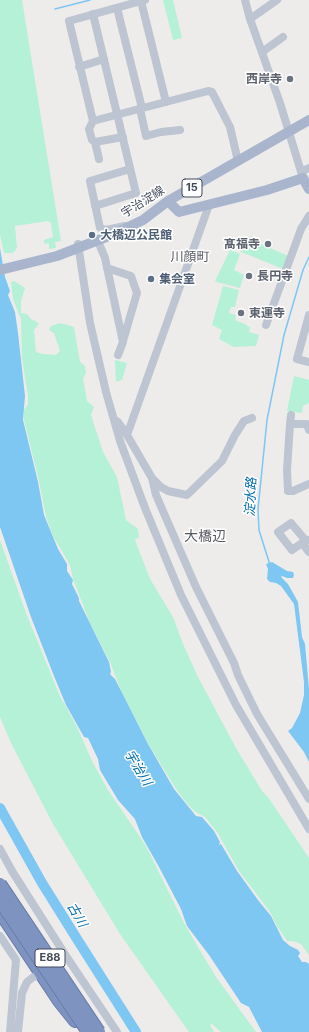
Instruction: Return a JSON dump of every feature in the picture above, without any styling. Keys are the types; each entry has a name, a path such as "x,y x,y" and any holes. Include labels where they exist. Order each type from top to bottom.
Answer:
{"highway":[{"name":"E88","path":"0,884 100,1032"},
{"name":"E88","path":"0,901 87,1032"},
{"path":"0,912 38,973 71,1016 87,1032"},
{"path":"0,918 77,1032"}],"main road":[{"name":"宇治淀線","path":"0,270 98,241 143,220 168,201 309,120"},
{"path":"168,201 179,212 282,186 302,175 309,188"}],"street":[{"path":"93,121 68,21 143,0 166,102"},
{"path":"245,0 250,19 289,131 302,175 309,168"},
{"path":"250,19 277,0"},
{"path":"117,8 141,108 146,136 161,132 180,130"},
{"path":"93,14 136,193 95,206"},
{"path":"262,52 282,37"},
{"path":"79,66 104,59"},
{"path":"99,160 96,142 92,140 89,128 93,121 208,91 212,92 230,127 238,161"},
{"path":"96,142 122,137"},
{"path":"130,169 90,181 100,228 106,230 134,224"},
{"path":"127,435 209,205"},
{"path":"266,325 301,229 309,216"},
{"path":"98,241 105,258 122,342"},
{"path":"76,248 90,323 114,420 159,544 198,631 236,705 309,829"},
{"path":"107,268 131,276 137,293 118,355"},
{"path":"309,315 298,350 297,359 309,362"},
{"path":"290,415 287,470 288,491 293,491 309,484"},
{"path":"124,451 161,487 168,491 187,495 222,461 244,421 252,418"},
{"path":"114,420 118,422 127,435 150,475 156,495 193,580 234,663 238,675 257,714 309,799"},
{"path":"290,424 307,424 309,430"},
{"path":"306,541 309,552"},
{"path":"0,849 12,871 66,956 117,1032"},
{"path":"0,936 16,960 18,1032"},
{"path":"10,1032 18,997 27,982 38,973 66,956"}],"green space":[{"path":"0,0 22,0 61,241 55,242 56,248 49,249 49,243 44,244 44,240 53,237 51,223 48,221 15,226 17,248 13,253 4,253 0,234"},
{"path":"163,0 173,0 182,38 173,40"},
{"path":"250,236 254,239 254,241 288,256 283,269 239,251"},
{"path":"230,250 240,254 234,270 244,275 240,288 215,281"},
{"path":"14,281 25,288 21,301 21,313 27,314 31,319 39,324 34,330 36,352 56,355 60,351 54,333 49,330 51,326 60,323 74,327 80,362 85,366 86,373 83,378 87,401 94,407 91,415 103,452 117,477 126,520 138,529 139,537 135,540 150,579 173,617 198,677 236,748 262,791 268,797 309,858 309,955 301,944 293,941 287,941 270,912 239,871 217,832 205,817 194,811 176,789 149,745 122,693 110,662 90,623 73,579 70,565 53,536 46,517 24,420 24,410 28,404 28,396 22,358 21,319 13,299 11,282"},
{"path":"223,286 239,290 235,307 231,307 229,313 236,315 235,320 250,327 249,332 259,335 256,346 234,347 219,339 222,330 212,325"},
{"path":"115,360 127,363 122,380 116,382"},
{"path":"294,376 309,380 309,403 303,406 302,413 287,411"},
{"path":"0,540 26,613 59,694 77,727 92,761 108,790 146,846 183,921 216,977 256,1032 221,1032 212,1024 210,1025 214,1032 189,1032 120,934 53,824 11,743 0,717"}],"water":[{"name":"宇治川","path":"0,248 5,277 10,291 8,295 15,312 18,333 25,396 23,420 38,482 44,515 58,549 67,564 67,571 73,580 72,584 79,601 109,662 110,674 115,679 148,744 174,789 196,816 202,817 214,831 220,842 219,845 221,844 237,871 271,916 283,940 298,950 300,953 298,956 302,962 309,964 309,1032 262,1032 249,1007 241,1003 209,955 187,926 181,909 142,837 135,819 118,800 100,770 98,759 88,738 84,737 66,705 54,676 31,617 0,527"},
{"path":"272,562 287,571 293,572 294,575 293,578 281,577 288,584 298,602 302,637 305,644 309,689 309,762 304,752 288,731 292,728 300,713 304,695 304,682 294,604 281,586 270,582 267,579 268,569 266,564"}],"waterway":[{"path":"55,9 90,0"},
{"name":"淀水路","path":"270,565 259,530 258,509 267,420 284,335 303,270 309,257"},
{"name":"古川","path":"0,808 42,883 136,1032"}],"place":[{"name":"西岸寺","path":"290,79"},
{"name":"大橋辺公民館","path":"92,235"},
{"name":"髙福寺","path":"268,244"},
{"name":"長円寺","path":"249,276"},
{"name":"集会室","path":"151,279"},
{"name":"東運寺","path":"241,313"}],"district":[{"name":"川顔町","path":"190,257"},
{"name":"大橋辺","path":"205,537"}]}
